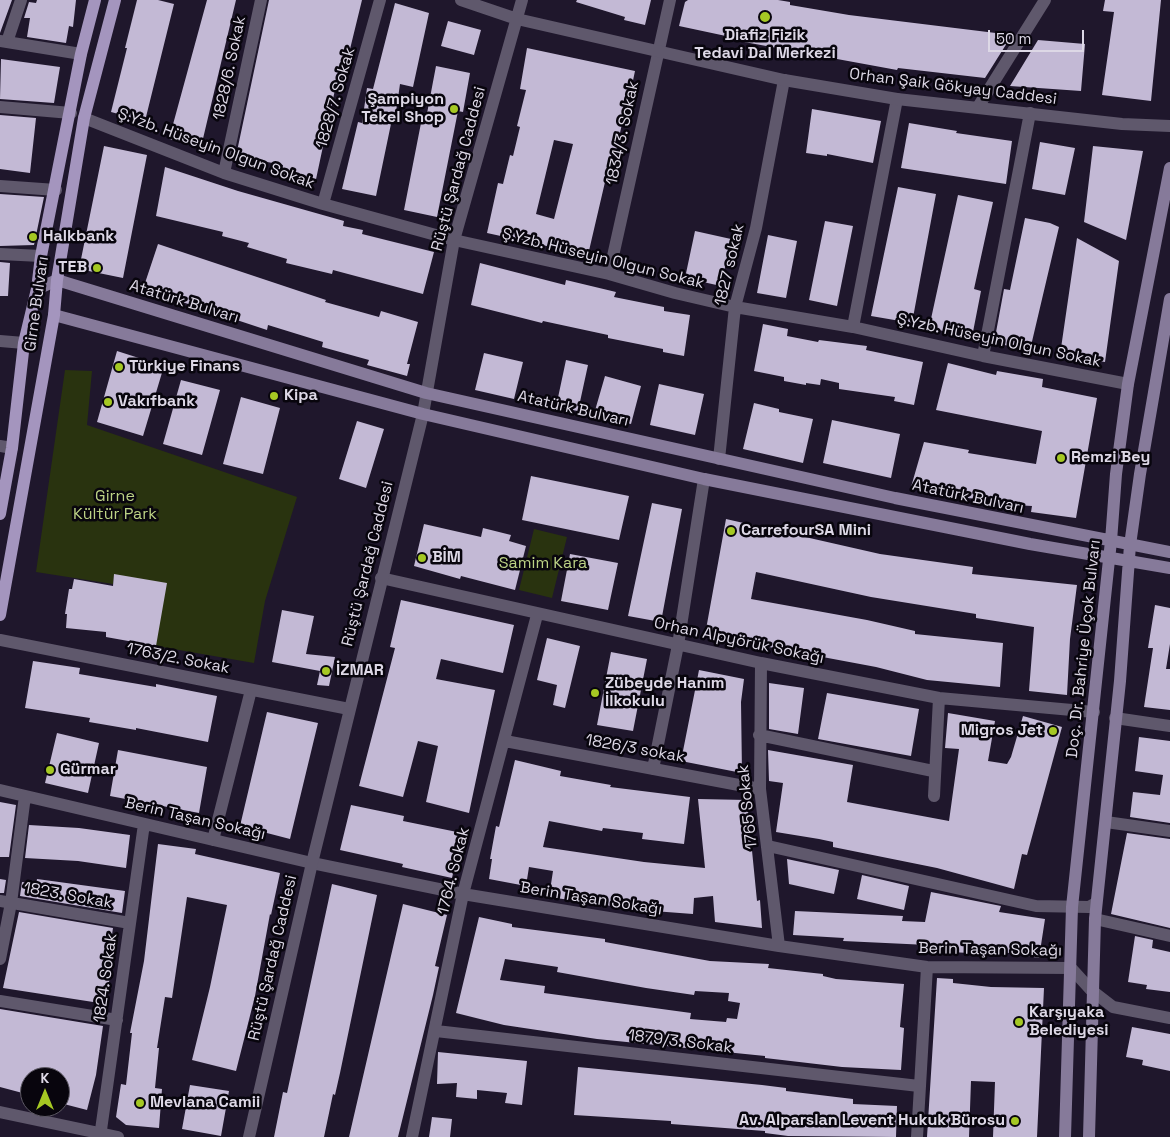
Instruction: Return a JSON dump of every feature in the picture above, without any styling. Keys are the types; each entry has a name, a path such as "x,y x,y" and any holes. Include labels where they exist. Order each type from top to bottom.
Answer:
{"main road":[{"name":"Girne Bulvarı","path":"0,514 6,447 24,343 37,289 41,256 56,190 81,54 95,0"},
{"name":"Girne Bulvarı","path":"0,615 54,315 57,280 84,118 115,0"},
{"name":"Doç. Dr. Bahriye Üçok Bulvarı","path":"1065,1137 1072,908 1094,712 1116,474 1128,384 1170,168"},
{"path":"54,315 37,289 57,280"},
{"name":"Atatürk Bulvarı","path":"57,280 426,393 895,498 1111,542 1170,552"},
{"path":"1089,1137 1091,990 1096,903 1120,681 1128,560 1140,474 1170,299"},
{"name":"Atatürk Bulvarı","path":"54,315 423,414 704,479 1030,544 1170,568"}],"street":[{"path":"21,0 4,42 81,54"},
{"name":"1828/6. Sokak","path":"224,172 261,0"},
{"name":"1828/7. Sokak","path":"323,204 380,0"},
{"name":"Orhan Şaik Gökyay Caddesi","path":"461,0 517,19 784,80 897,99 1122,124 1170,126"},
{"name":"Rüştü Şardağ Caddesi","path":"249,1137 312,862 423,414 454,240 522,0"},
{"name":"1834/3. Sokak","path":"609,274 670,0"},
{"path":"978,107 1046,0"},
{"name":"1827 sokak","path":"719,459 736,307 756,228 784,80"},
{"path":"853,327 897,99"},
{"path":"0,106 71,113"},
{"path":"982,356 1030,113"},
{"name":"Ş.Yzb. Hüseyin Olgun Sokak","path":"84,118 224,172 323,204 454,240 609,274 675,293 736,307 853,327 982,356 1128,384"},
{"name":"Orhan Şaik Gökyay Caddesi","path":"1122,124 1170,134"},
{"path":"0,186 56,190"},
{"path":"0,254 41,256"},
{"path":"0,341 24,343"},
{"path":"653,769 678,645 704,479"},
{"name":"Orhan Alpyörük Sokağı","path":"381,578 537,615 761,663 939,698 1094,712"},
{"name":"1764. Sokak","path":"412,1137 464,894 537,615"},
{"name":"1763/2. Sokak","path":"0,640 349,710"},
{"name":"1765 Sokak","path":"761,663 760,789 779,946"},
{"path":"213,840 252,690"},
{"path":"934,796 933,771 939,698"},
{"path":"1115,718 1170,726"},
{"path":"759,736 933,771"},
{"name":"1826/3 sokak","path":"505,741 760,789"},
{"name":"Berin Taşan Sokağı","path":"0,790 213,840 464,894 779,946 927,967 1071,968 1091,990 1113,1008 1170,1018"},
{"path":"0,959 6,902 25,796"},
{"path":"1106,822 1170,831"},
{"name":"1824. Sokak","path":"100,1135 144,824"},
{"path":"768,846 1036,906 1072,908 1089,907 1096,903"},
{"name":"1823. Sokak","path":"6,902 130,923"},
{"path":"1095,919 1170,936"},
{"path":"917,1137 927,967"},
{"path":"0,1001 117,1020"},
{"name":"1879/3. Sokak","path":"436,1031 919,1086"},
{"path":"0,1112 100,1135 118,1137"}],"green space":[{"name":"Girne Kültür Park","path":"65,370 92,371 87,425 297,497 265,601 254,663 156,646 114,575 113,584 36,572"},
{"name":"Samim Kara","path":"534,529 567,537 552,598 519,590"}],"building":[{"path":"0,0 12,0 0,33"},
{"path":"37,0 76,0 73,27 69,26 66,43 27,37 30,18 24,18 29,2 36,3"},
{"path":"137,0 158,0 174,4 145,121 111,112"},
{"path":"207,0 236,0 201,147 169,139"},
{"path":"269,0 362,0 341,86 336,85 315,184 281,177 283,165 236,156"},
{"path":"577,0 651,0 645,25 624,20 625,17 576,2"},
{"path":"688,0 778,0 790,2 790,5 849,15 1012,35 985,78 898,68 897,70 739,41 740,39 679,26 685,2"},
{"path":"1105,0 1161,0 1151,101 1102,95 1114,12 1103,11"},
{"path":"395,3 429,13 413,87 400,84 395,119 392,119 376,196 342,189 358,122 362,123 367,88 373,89"},
{"path":"448,21 481,30 474,55 441,46"},
{"path":"1038,40 1085,44 1081,91 1010,86"},
{"path":"527,48 635,71 616,152 612,152 588,255 487,233 498,183 503,184 510,155 513,156 520,127 517,126 526,90 520,89","holes":["554,140 573,144 554,219 536,214"]},
{"path":"1,59 60,67 54,103 0,99"},
{"path":"436,66 470,73 463,112 458,111 437,217 404,210 421,123 425,124"},
{"path":"812,109 881,121 873,163 827,154 827,156 806,153"},
{"path":"0,115 36,118 30,173 0,169"},
{"path":"909,123 957,131 956,133 1012,141 1006,184 901,168"},
{"path":"1040,142 1075,148 1065,195 1032,189"},
{"path":"104,146 147,155 123,278 79,269"},
{"path":"1093,146 1143,151 1126,240 1084,222"},
{"path":"165,167 238,191 344,221 343,226 363,230 362,234 434,252 423,294 333,270 332,274 286,263 287,259 247,247 249,243 222,236 223,232 156,216"},
{"path":"898,187 936,194 912,323 871,316"},
{"path":"0,194 44,197 34,245 0,246"},
{"path":"958,195 993,202 974,289 981,291 972,337 929,328"},
{"path":"1025,218 1050,223 1059,227 1030,350 994,343 1004,289 1010,290"},
{"path":"825,221 853,226 837,306 809,300"},
{"path":"695,231 731,239 721,286 685,278"},
{"path":"768,235 797,241 786,298 757,293"},
{"path":"1077,238 1119,261 1105,362 1060,355"},
{"path":"158,244 326,300 325,302 379,317 381,311 418,322 407,364 410,364 407,376 367,365 369,360 322,347 323,342 268,325 267,330 143,289"},
{"path":"0,262 10,263 8,296 0,296"},
{"path":"480,263 565,285 566,280 616,292 614,297 664,307 664,311 690,315 684,356 663,352 663,349 608,338 608,335 543,321 542,323 471,305"},
{"path":"763,324 788,329 787,336 818,342 819,340 867,346 866,350 923,362 914,405 894,401 895,397 839,389 839,383 821,379 820,385 806,383 806,385 784,381 784,377 754,371"},
{"path":"117,351 164,366 143,436 97,422"},
{"path":"484,353 523,362 514,399 475,390"},
{"path":"566,360 588,365 578,411 556,407"},
{"path":"948,363 996,375 997,371 1043,379 1042,387 1097,398 1076,518 1031,512 1032,506 996,504 995,500 967,498 911,487 924,442 969,450 968,453 1036,464 1042,431 936,410"},
{"path":"605,376 641,386 631,424 594,414"},
{"path":"181,380 220,390 202,455 163,444"},
{"path":"659,384 704,394 695,435 650,425"},
{"path":"241,397 280,408 263,474 223,464"},
{"path":"754,403 779,409 779,412 813,419 803,463 743,449"},
{"path":"832,420 900,434 891,478 823,463"},
{"path":"357,421 384,429 366,488 339,479"},
{"path":"531,476 629,496 619,540 522,520"},
{"path":"652,503 682,509 661,622 628,616"},
{"path":"726,519 880,554 973,567 972,574 1077,585 1070,639 1067,695 1029,691 1034,627 976,618 976,614 871,597 756,572 751,599 867,620 915,631 915,634 1003,643 1000,687 927,680 876,667 705,635"},
{"path":"424,524 481,537 483,528 511,535 509,541 526,546 515,590 461,576 460,579 414,566"},
{"path":"570,554 618,563 608,610 561,601"},
{"path":"114,574 167,583 156,646 106,637 106,632 66,628 67,614 65,614 69,589 72,589 74,579 113,586"},
{"path":"401,600 514,625 503,673 441,659 436,679 495,690 469,813 426,802 438,746 418,741 403,797 359,786 395,648 390,647"},
{"path":"1155,605 1170,608 1170,644 1166,669 1170,669 1170,710 1144,707 1153,648 1148,648"},
{"path":"282,610 314,616 306,654 335,657 329,686 317,685 320,671 272,662"},
{"path":"547,638 580,646 565,708 553,705 557,685 537,680"},
{"name":"Zübeyde Hanım İlkokulu","path":"611,652 647,659 633,731 597,725"},
{"path":"33,661 80,668 79,674 156,687 156,684 217,696 208,742 136,728 136,730 89,722 90,718 25,708"},
{"path":"699,670 744,679 741,702 742,773 681,761"},
{"path":"769,683 804,688 798,734 769,729"},
{"path":"827,693 919,709 911,756 818,739"},
{"path":"267,712 318,723 290,839 240,826"},
{"path":"948,713 995,721 988,761 1007,764 1011,757 1023,716 1062,727 1027,855 1022,854 1014,889 937,868 833,847 833,842 776,832 783,783 769,781 768,750 853,765 847,802 949,821 959,749 945,748"},
{"path":"57,733 99,743 88,793 45,783"},
{"path":"1139,737 1170,741 1170,823 1130,817 1133,792 1160,795 1163,775 1135,771"},
{"path":"118,750 207,767 199,813 110,796"},
{"path":"515,760 561,771 560,776 611,785 610,787 690,797 684,844 642,839 643,833 603,828 602,831 549,821 543,847 644,862 705,868 698,799 747,800 757,901 760,900 762,928 715,922 713,896 694,898 693,914 640,910 549,897 553,871 529,867 526,886 489,879 492,859 490,859 496,826 499,827"},
{"path":"0,802 16,805 9,857 0,857"},
{"path":"351,805 404,816 403,821 462,833 452,878 402,867 403,864 340,850"},
{"path":"29,825 79,828 130,835 126,868 78,861 25,858"},
{"path":"1127,833 1170,839 1170,928 1111,914"},
{"path":"158,844 196,849 195,854 280,873 270,914 255,996 236,1071 192,1060 227,905 187,897 172,998 165,997 157,1048 159,1048 155,1088 162,1089 159,1128 126,1125 116,1117 121,1084 126,1085 132,1033 130,1033 144,961"},
{"path":"787,859 839,870 834,894 789,884"},
{"path":"862,875 909,886 904,910 857,899"},
{"path":"0,879 6,880 4,893 0,893"},
{"path":"37,879 125,891 122,913 20,896 22,882 36,884"},
{"path":"332,884 377,895 335,1095 333,1094 324,1137 274,1137 283,1092 287,1093"},
{"path":"931,892 1001,906 999,912 1045,919 1039,958 992,950 992,954 949,952 949,946 843,941 844,938 793,935 795,911 903,916 902,921 925,922"},
{"path":"403,904 447,915 435,966 439,967 433,995 398,1137 349,1137"},
{"path":"19,912 113,928 106,975 110,975 106,1004 3,988"},
{"path":"479,917 512,924 512,927 605,939 605,942 710,961 769,964 768,968 823,974 823,976 836,979 904,984 900,1027 904,1028 901,1070 842,1067 765,1058 765,1056 597,1039 504,1025 456,1013","holes":["505,959 558,967 557,972 646,988 694,995 695,991 729,993 728,1001 740,1003 737,1019 727,1018 726,1022 690,1019 691,1013 544,993 545,986 500,980"]},
{"path":"1135,936 1153,940 1152,948 1170,952 1170,992 1146,989 1147,985 1128,982"},
{"path":"937,978 953,979 953,983 991,987 1044,988 1037,1137 993,1137 995,1082 971,1081 969,1137 927,1137"},
{"path":"0,1009 103,1026 96,1075 87,1110 70,1106 70,1067 20,1067 20,1092 0,1087"},
{"path":"1132,1027 1170,1034 1170,1071 1142,1065 1143,1060 1126,1057"},
{"path":"438,1052 527,1061 522,1105 505,1103 507,1093 477,1090 477,1099 456,1097 457,1083 437,1084"},
{"path":"578,1067 762,1085 786,1088 786,1091 853,1099 853,1104 897,1106 896,1137 788,1136 765,1133 765,1131 671,1124 671,1121 574,1115"},
{"path":"190,1085 229,1091 221,1136 182,1129"},
{"path":"432,1117 452,1119 450,1137 429,1137"}],"place":[{"name":"Diafiz Fizik Tedavi Dal Merkezi","path":"765,17"},
{"name":"Şampiyon Tekel Shop","path":"454,109"},
{"name":"Halkbank","path":"33,237"},
{"name":"TEB","path":"97,268"},
{"name":"Türkiye Finans","path":"119,367"},
{"name":"Kipa","path":"274,396"},
{"name":"Vakıfbank","path":"108,402"},
{"name":"Remzi Bey","path":"1061,458"},
{"name":"CarrefourSA Mini","path":"731,531"},
{"name":"BİM","path":"422,558"},
{"name":"İZMAR","path":"326,671"},
{"name":"Zübeyde Hanım İlkokulu","path":"595,693"},
{"name":"Migros Jet","path":"1053,731"},
{"name":"Gürmar","path":"50,770"},
{"name":"Karşıyaka Belediyesi","path":"1019,1022"},
{"name":"Mevlana Camii","path":"140,1103"},
{"name":"Av. Alparslan Levent Hukuk Bürosu","path":"1015,1121"}]}
